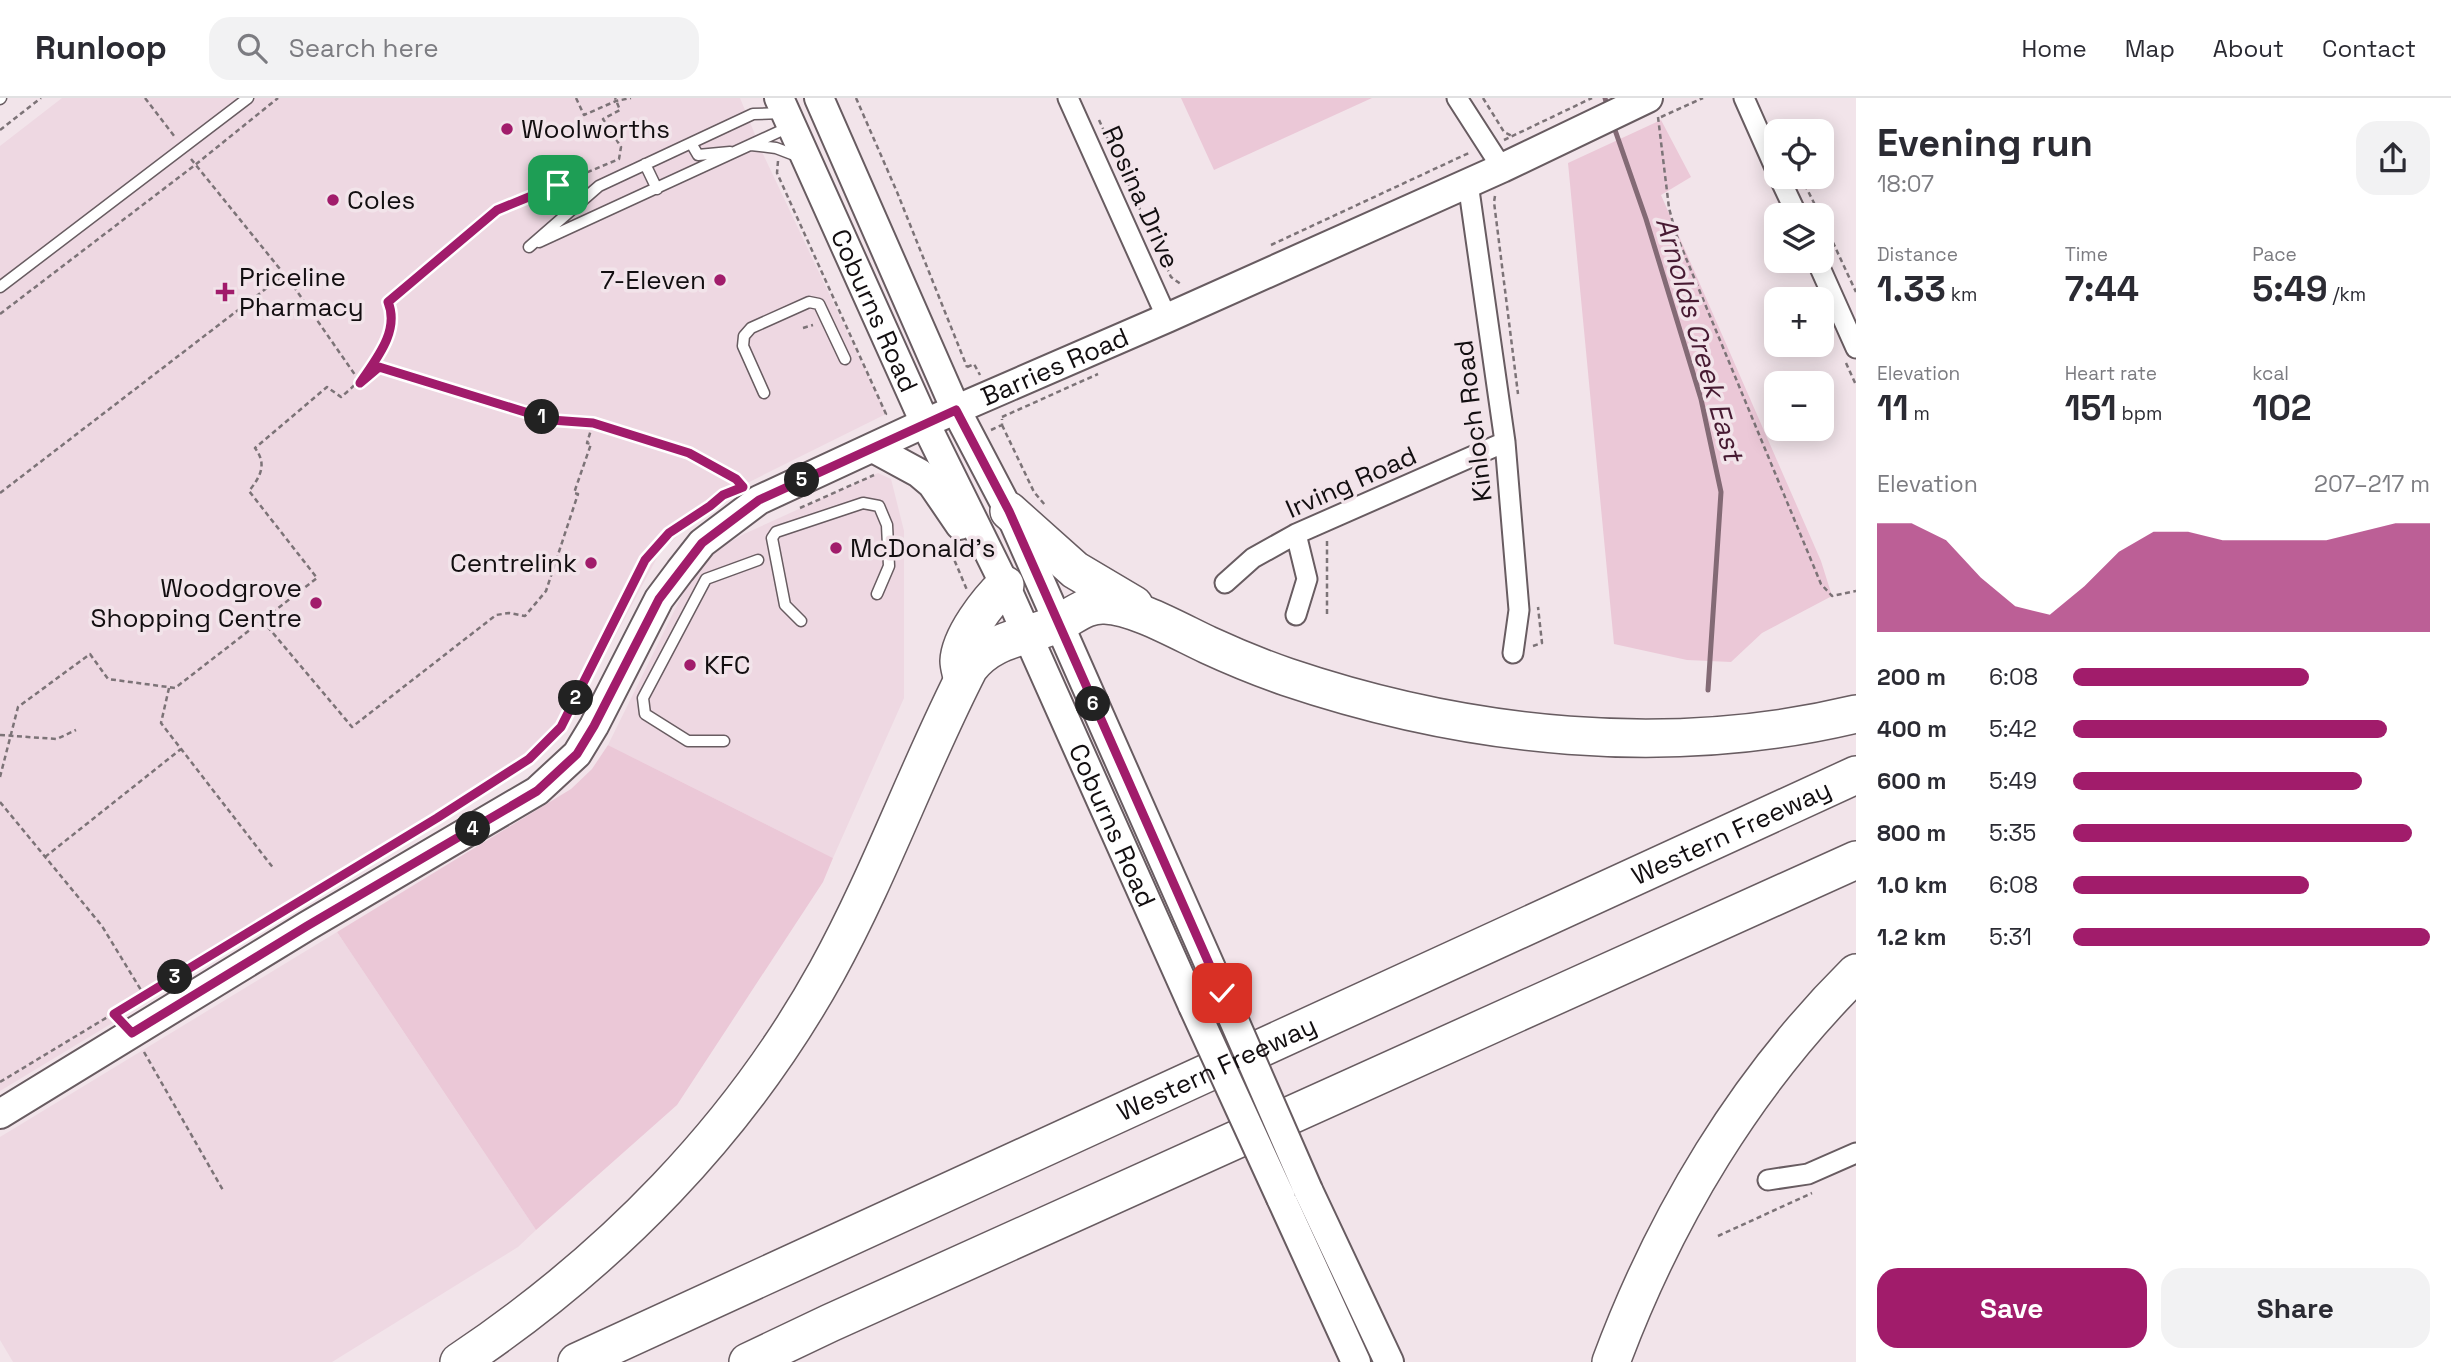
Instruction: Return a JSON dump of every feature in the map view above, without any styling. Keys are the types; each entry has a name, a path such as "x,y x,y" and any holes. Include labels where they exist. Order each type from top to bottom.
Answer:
{"highway":[{"path":"1009,511 1075,570 1165,624"},
{"path":"962,682 959,659 969,634 994,597"},
{"path":"460,1362 551,1296 606,1249 681,1173 736,1109 779,1049 827,971 962,682 976,659 1010,638 1042,628 1083,608 1107,605 1165,624 1261,667 1326,690 1385,707 1503,730 1640,738 1695,736 1764,730 1856,714"},
{"name":"Western Freeway","path":"577,1362 1856,775"},
{"path":"748,1362 1856,860"},
{"path":"1611,1362 1678,1212 1730,1125 1781,1055 1856,973"}],"main road":[{"name":"Barries Road","path":"0,1114 319,919 537,791 577,754 659,599 702,543 759,500 874,462 925,422 956,410 1162,307 1468,183 1495,157 1651,103"},
{"path":"783,121 821,104"},
{"name":"Coburns Road","path":"821,104 956,410 1009,511 1042,628 1194,1006 1356,1362"},
{"name":"Coburns Road","path":"783,121 808,160 925,422 985,542 994,597 1042,628 1222,993 1308,1190 1389,1362"},
{"path":"874,462 919,473 932,484 961,526 985,542"}],"street":[{"name":"Rosina Drive","path":"1068,98 1162,307"},
{"path":"1457,98 1495,157"},
{"path":"1744,98 1764,143"},
{"name":"Kinloch Road","path":"1468,183 1505,442 1518,610 1514,653"},
{"path":"1823,273 1853,334"},
{"name":"Irving Road","path":"1225,583 1253,558 1296,534 1505,442"},
{"path":"1296,534 1307,579 1296,615"},
{"path":"1768,1180 1808,1174 1856,1153"}],"lane":[{"path":"0,287 248,98"},
{"path":"752,114 783,121 738,152 529,247 599,186 752,114"},
{"path":"751,145 783,121"},
{"path":"691,143 698,155 738,152"},
{"path":"645,164 657,189"},
{"path":"764,393 743,346 744,336 751,328 809,302 819,304 845,359"},
{"path":"801,621 785,605 772,538 776,532 863,503 879,506 887,525 889,566 877,594"},
{"path":"724,741 688,741 645,714 643,698 706,579 758,560"}],"path":[{"path":"0,130 41,98"},
{"path":"145,98 195,165 285,274 360,383"},
{"path":"0,314 278,98"},
{"path":"576,98 584,115 615,99 631,98"},
{"path":"856,98 967,367"},
{"path":"1483,98 1504,132 1513,136"},
{"path":"1262,249 1495,157 1513,136 1592,98"},
{"path":"360,383 389,333 394,315 388,302 497,210 619,159 621,147 603,119 620,110 615,99"},
{"path":"1651,103 1659,120 1669,208 1676,234 1815,572 1832,596 1856,591"},
{"path":"1095,110 1171,277 1182,285 1162,307"},
{"path":"783,121 777,173 886,414 879,420"},
{"path":"1834,245 1856,292"},
{"path":"0,493 285,274"},
{"path":"0,777 18,707 90,654 108,679 175,688 317,578 249,491 261,477 261,456 255,448 327,387 341,397 379,367 551,420 593,423 689,453 736,479 743,487 723,495 669,533 645,560 561,727 529,759 437,818 0,1082"},
{"path":"262,621 352,727 496,615 509,613 525,617 546,591 578,494 575,493 591,444 587,443 593,423"},
{"path":"1002,425 1034,492 1049,511"},
{"path":"793,512 874,462"},
{"path":"1327,614 1326,542 1338,536"},
{"path":"947,543 962,585 994,597"},
{"path":"169,687 161,723 274,869"},
{"path":"0,735 57,739 76,730"},
{"path":"45,857 181,749"},
{"path":"0,802 102,926 145,996"},
{"path":"132,1033 225,1192"},
{"path":"1718,1236 1818,1190"}],"shaded area":[{"name":"Woodgrove Shopping Centre","path":"62,98 740,98 763,154 886,414 723,495 660,552 567,727 540,753 195,973 0,1091 0,146"},
{"path":"1181,98 1372,98 1214,170"},
{"path":"1661,120 1691,177 1661,195 1764,431 1764,441 1769,441 1821,561 1832,596 1762,633 1731,662 1687,660 1614,644 1568,163"},
{"path":"878,473 891,479 904,531 904,698 833,858 608,745 684,591 708,559 723,546 744,534"},
{"path":"608,745 833,858 823,882 677,1105 536,1230 337,932 571,789 592,769"},
{"path":"337,932 536,1230 518,1247 332,1362 13,1362 0,1340 0,1137"}],"waterway":[{"name":"Arnolds Creek East","path":"1605,98 1606,102"},
{"name":"Arnolds Creek East","path":"1615,130 1646,219 1701,399 1721,492 1708,690"}],"place":[{"name":"Woolworths","path":"507,129"},
{"name":"Coles","path":"333,200"},
{"name":"7-Eleven","path":"720,280"},
{"name":"Priceline Pharmacy","path":"225,292"},
{"name":"McDonald's","path":"836,548"},
{"name":"Centrelink","path":"591,563"},
{"name":"Woodgrove Shopping Centre","path":"316,603"},
{"name":"KFC","path":"690,665"}],"route":[{"path":"558,185 497,210 388,302 394,315 389,333 360,383 379,367 551,420 593,423 689,453 736,479 743,487 723,495 669,533 645,560 561,727 529,759 437,818 114,1014 132,1033 537,791 577,754 635,649 659,599 702,543 759,500 956,410 1009,511 1222,993"}]}
